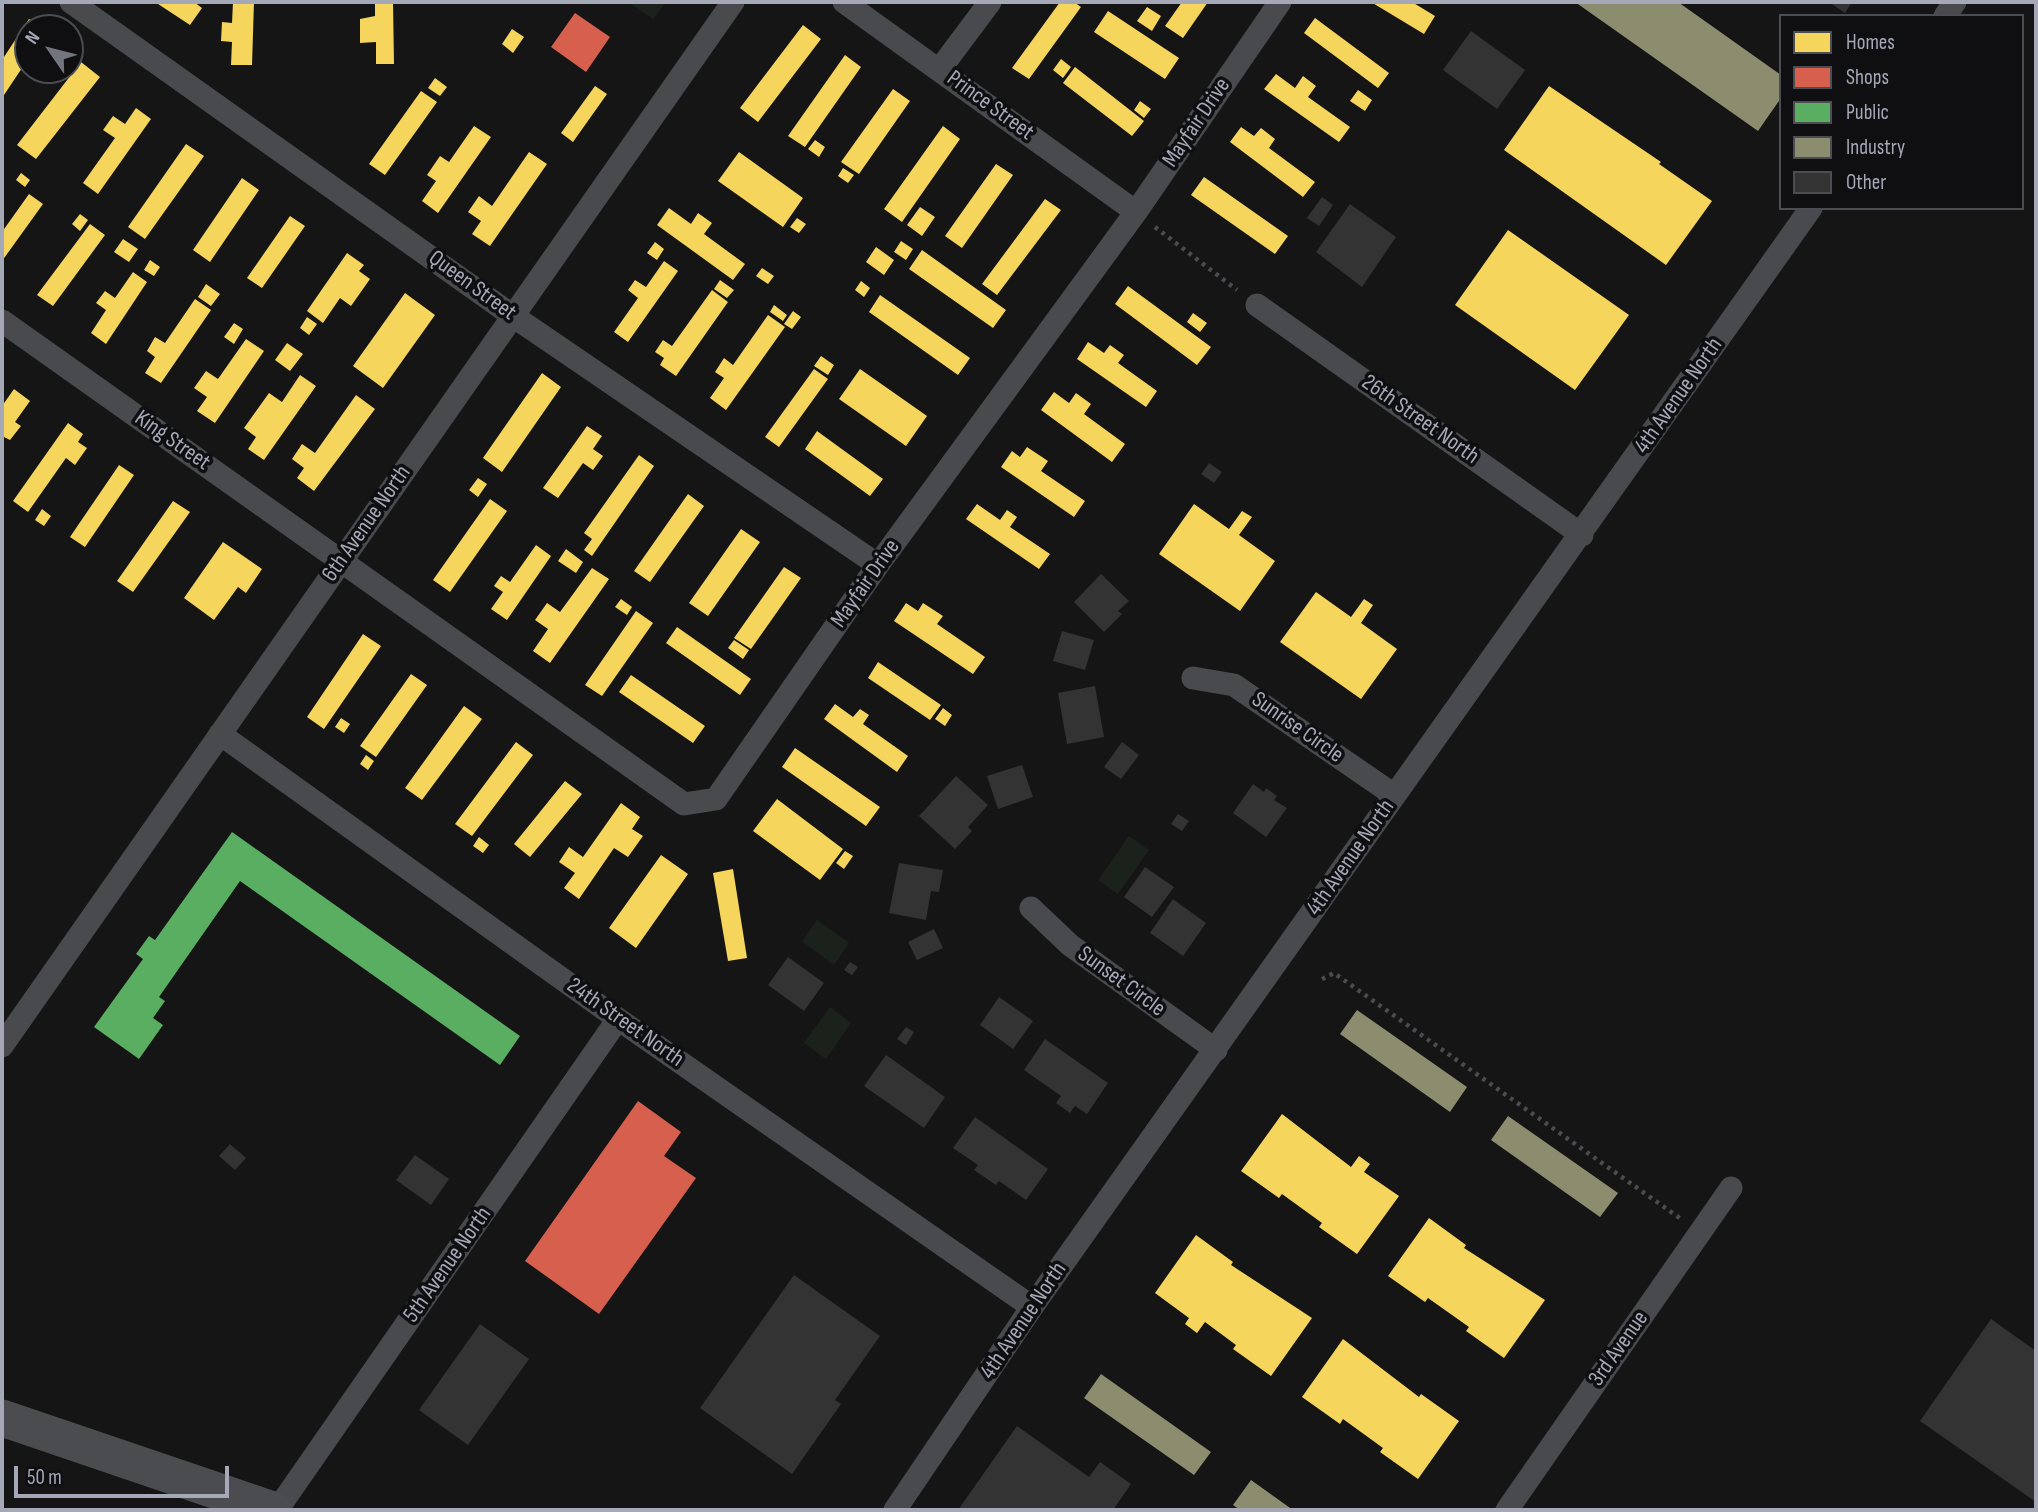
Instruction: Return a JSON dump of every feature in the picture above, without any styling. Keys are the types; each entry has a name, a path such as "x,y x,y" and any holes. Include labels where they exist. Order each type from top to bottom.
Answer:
{"main road":[{"path":"2,1418 275,1510"}],"street":[{"name":"Queen Street","path":"71,2 513,316 878,565"},
{"name":"6th Avenue North","path":"2,1046 733,2"},
{"name":"Prince Street","path":"844,2 1136,212"},
{"path":"940,69 990,2"},
{"name":"Mayfair Drive","path":"341,561 684,804 716,799 878,565 1136,212 1280,2"},
{"name":"4th Avenue North","path":"895,1510 1032,1307 1394,795 1582,535 1810,210"},
{"name":"26th Street North","path":"1257,305 1582,535"},
{"name":"King Street","path":"2,321 341,561"},
{"name":"Sunrise Circle","path":"1193,678 1234,685 1394,795"},
{"name":"24th Street North","path":"220,734 618,1018 1032,1307"},
{"name":"Sunset Circle","path":"1031,908 1070,945 1216,1050"},
{"name":"5th Avenue North","path":"275,1510 618,1018"},
{"name":"3rd Avenue","path":"1507,1510 1731,1188"}],"path":[{"path":"1136,212 1257,305"},
{"path":"1322,979 1334,973 1699,1232"}],"shaded area":[{"path":"628,2 666,2 653,19"},
{"path":"1129,836 1149,850 1118,894 1098,880"},
{"path":"817,920 849,943 834,965 802,941"},
{"path":"830,1007 851,1023 826,1059 804,1043"}],"building: Homes":[{"path":"155,2 194,2 202,8 190,25"},
{"path":"233,2 254,2 252,65 231,65 232,42 221,41 222,22 232,23"},
{"path":"375,2 393,2 394,64 376,64 376,42 360,43 360,19 375,16"},
{"path":"1060,2 1074,2 1081,7 1029,79 1012,68"},
{"path":"1182,2 1208,2 1183,38 1165,26"},
{"path":"1371,2 1412,2 1435,16 1424,34"},
{"path":"1147,7 1161,16 1152,31 1137,21"},
{"path":"1108,11 1179,58 1165,79 1094,32"},
{"path":"1315,18 1389,73 1378,88 1304,33"},
{"path":"803,25 821,39 758,122 740,108"},
{"path":"512,29 524,37 513,53 502,44"},
{"path":"14,42 14,80 2,98 2,60"},
{"path":"845,55 861,67 805,147 788,136"},
{"path":"1061,59 1071,67 1063,78 1053,70"},
{"path":"84,64 100,77 36,159 17,145 64,84 84,84"},
{"path":"1075,67 1144,121 1132,136 1063,83"},
{"path":"1276,74 1295,88 1303,76 1316,86 1308,97 1350,127 1339,142 1264,89"},
{"path":"435,78 447,87 440,96 428,88"},
{"path":"595,86 607,94 573,142 561,133"},
{"path":"1549,86 1661,162 1659,164 1712,201 1666,265 1504,150"},
{"path":"893,89 910,101 859,174 841,162"},
{"path":"1358,90 1372,100 1365,111 1350,101"},
{"path":"421,91 437,102 385,175 369,164"},
{"path":"1140,101 1151,109 1144,118 1134,110"},
{"path":"136,108 151,119 98,194 83,183 115,138 103,130 113,116 125,124"},
{"path":"474,126 491,137 438,213 422,201 436,181 427,175 440,156 449,162"},
{"path":"943,126 960,139 902,222 884,209"},
{"path":"1241,127 1254,136 1261,128 1275,139 1269,148 1315,182 1303,197 1230,142"},
{"path":"815,140 825,147 819,157 808,149"},
{"path":"186,144 204,156 145,239 128,227"},
{"path":"529,152 547,164 490,246 472,234 481,221 468,212 479,196 492,206"},
{"path":"739,152 803,198 783,227 718,181"},
{"path":"996,164 1013,175 962,248 945,236"},
{"path":"843,168 854,175 848,183 838,176"},
{"path":"21,173 30,180 25,187 16,180"},
{"path":"1204,177 1288,236 1275,254 1191,195"},
{"path":"242,178 259,190 210,262 193,250"},
{"path":"29,194 43,204 2,261 2,232"},
{"path":"1045,199 1061,210 997,295 982,284"},
{"path":"920,207 935,217 922,236 907,225"},
{"path":"669,208 691,224 698,213 712,223 704,234 745,264 733,280 657,225"},
{"path":"80,214 88,220 80,231 72,224"},
{"path":"290,216 305,226 262,288 247,278"},
{"path":"797,218 806,224 799,233 790,227"},
{"path":"90,224 105,235 53,306 37,295"},
{"path":"1508,230 1629,315 1575,390 1455,305"},
{"path":"123,239 138,249 129,262 114,252"},
{"path":"901,241 913,249 906,260 894,252"},
{"path":"655,242 664,249 657,260 647,253"},
{"path":"876,247 894,260 884,275 866,262"},
{"path":"922,250 1006,310 993,328 909,269"},
{"path":"347,253 364,265 359,271 370,279 351,306 340,298 323,323 307,311"},
{"path":"150,260 160,267 154,276 144,270"},
{"path":"664,261 678,271 628,342 614,332 638,298 628,290 635,280 646,287"},
{"path":"762,268 774,276 768,284 756,276"},
{"path":"133,272 147,282 106,344 91,333 106,310 96,303 105,291 115,298"},
{"path":"720,280 734,290 727,298 714,289"},
{"path":"861,281 870,288 864,297 855,290"},
{"path":"206,284 220,294 211,306 198,297"},
{"path":"1128,286 1211,347 1197,365 1115,304"},
{"path":"712,290 728,302 676,376 660,365 664,358 655,352 663,340 672,346"},
{"path":"405,293 435,315 383,388 353,366"},
{"path":"880,295 970,358 958,375 869,312"},
{"path":"195,299 211,310 161,383 145,373 155,357 147,351 155,337 165,343"},
{"path":"774,305 787,315 783,321 770,312"},
{"path":"793,311 801,317 792,329 784,324"},
{"path":"1193,313 1207,323 1200,332 1187,322"},
{"path":"768,315 785,327 726,410 710,398 724,378 715,372 724,358 733,365"},
{"path":"307,317 317,324 309,335 300,328"},
{"path":"234,323 243,329 234,344 224,337"},
{"path":"246,339 264,351 215,423 197,411 207,397 194,388 206,371 218,379"},
{"path":"1088,342 1104,353 1110,345 1124,355 1118,363 1157,391 1146,407 1077,359"},
{"path":"287,343 303,354 290,371 275,360"},
{"path":"821,356 834,365 828,375 814,366"},
{"path":"814,369 828,379 779,447 765,437"},
{"path":"860,369 927,416 906,446 839,399"},
{"path":"542,373 561,387 502,472 483,458"},
{"path":"300,375 316,386 264,460 248,449 256,437 244,428 269,393 282,402"},
{"path":"14,389 30,401 15,422 21,426 10,440 4,437 2,440 2,406"},
{"path":"1054,392 1069,403 1076,393 1091,404 1084,414 1125,444 1112,462 1041,410"},
{"path":"356,395 375,409 314,491 297,478 304,468 292,459 302,444 315,453"},
{"path":"68,423 83,434 78,442 87,448 75,465 66,458 28,512 13,501"},
{"path":"587,426 602,436 593,449 603,456 593,470 583,463 558,498 543,488"},
{"path":"817,431 883,479 870,496 805,449"},
{"path":"1027,447 1048,461 1041,471 1085,501 1074,517 1001,467 1012,451 1020,457"},
{"path":"639,455 654,466 592,556 584,550 592,539 584,533"},
{"path":"119,465 134,475 85,547 70,537"},
{"path":"478,478 487,484 478,497 469,490"},
{"path":"688,494 704,506 650,582 634,571"},
{"path":"490,499 507,511 450,592 433,580"},
{"path":"173,501 190,512 133,592 117,581"},
{"path":"977,504 1000,520 1007,510 1017,517 1010,527 1050,554 1039,569 966,519"},
{"path":"1194,504 1229,529 1242,511 1252,517 1239,535 1275,561 1240,611 1159,554"},
{"path":"42,509 51,516 44,526 35,520"},
{"path":"741,529 760,542 708,616 689,603"},
{"path":"223,542 262,569 246,593 238,587 214,620 184,598"},
{"path":"536,545 551,556 507,620 491,609 503,592 494,586 501,576 510,582"},
{"path":"566,549 583,562 576,573 558,561"},
{"path":"784,567 801,578 751,649 734,638"},
{"path":"592,568 609,579 550,663 533,651 548,629 535,620 547,603 560,612"},
{"path":"1316,592 1351,617 1364,599 1373,605 1361,623 1397,649 1361,699 1280,642"},
{"path":"621,599 632,607 627,615 615,607"},
{"path":"906,603 918,611 923,603 943,616 937,624 985,657 973,674 894,621"},
{"path":"636,611 653,623 602,696 585,685"},
{"path":"677,627 751,679 740,695 666,643"},
{"path":"363,634 381,646 324,729 307,717"},
{"path":"734,640 749,650 743,659 728,648"},
{"path":"878,662 941,705 930,720 868,678"},
{"path":"411,674 427,685 376,757 360,746"},
{"path":"631,675 705,726 693,743 619,692"},
{"path":"835,704 853,717 860,709 869,715 863,724 908,756 897,772 824,719"},
{"path":"464,706 482,719 422,800 405,788"},
{"path":"943,708 952,715 945,726 935,719"},
{"path":"341,718 350,724 344,733 335,727"},
{"path":"516,742 533,755 472,836 455,824"},
{"path":"795,748 880,807 866,826 782,767"},
{"path":"366,755 374,761 368,770 360,764"},
{"path":"565,781 582,794 530,857 514,844"},
{"path":"777,799 843,849 820,880 753,831"},
{"path":"621,803 640,817 632,829 643,836 628,857 614,848 579,899 564,888 575,873 559,862 569,847 583,857"},
{"path":"479,837 489,845 483,853 473,846"},
{"path":"845,851 853,856 844,869 836,863"},
{"path":"661,855 688,874 636,948 609,928"},
{"path":"733,869 747,958 728,961 713,873"},
{"path":"1282,1114 1351,1167 1359,1156 1370,1164 1364,1172 1399,1196 1357,1254 1319,1227 1322,1223 1282,1194 1279,1198 1241,1171"},
{"path":"1429,1218 1466,1245 1464,1248 1545,1300 1504,1358 1466,1331 1469,1327 1428,1298 1425,1302 1388,1276"},
{"path":"1196,1235 1233,1262 1231,1265 1312,1318 1271,1376 1233,1349 1236,1345 1205,1322 1197,1333 1185,1324 1189,1318 1155,1293"},
{"path":"1343,1339 1419,1397 1421,1394 1459,1421 1418,1479 1380,1452 1383,1448 1343,1419 1340,1424 1302,1397"}],"building: Shops":[{"path":"575,13 610,37 586,72 551,47"},
{"path":"638,1101 681,1132 664,1156 696,1178 599,1314 525,1261"}],"building: Public":[{"path":"232,832 520,1036 500,1065 240,881 159,997 165,1001 153,1018 163,1025 139,1059 94,1027 143,959 136,954 149,936 155,940"}],"building: Industry":[{"path":"1575,2 1678,2 1779,74 1779,101 1758,131"},
{"path":"1357,1010 1467,1087 1450,1112 1340,1034"},
{"path":"1508,1116 1618,1193 1600,1217 1491,1140"},
{"path":"1101,1374 1211,1452 1194,1475 1084,1398"},
{"path":"1251,1480 1293,1510 1240,1510 1233,1505"}],"building: Other":[{"path":"1829,2 1852,2 1845,13"},
{"path":"1471,31 1525,70 1497,109 1443,70"},
{"path":"1322,197 1333,205 1319,226 1307,218"},
{"path":"1350,204 1396,237 1362,287 1316,252"},
{"path":"1209,463 1222,472 1214,483 1201,474"},
{"path":"1101,574 1129,601 1118,611 1122,614 1104,632 1074,602"},
{"path":"1062,631 1094,640 1085,670 1053,661"},
{"path":"1095,686 1104,737 1067,744 1058,693"},
{"path":"1122,742 1139,755 1121,779 1104,767"},
{"path":"1022,765 1033,797 998,809 987,776"},
{"path":"956,776 988,805 968,827 972,831 955,849 919,816"},
{"path":"1253,784 1264,792 1266,788 1277,796 1274,800 1287,808 1266,837 1233,813"},
{"path":"1178,814 1189,821 1182,831 1171,824"},
{"path":"899,863 943,870 939,892 931,891 926,920 889,913"},
{"path":"1145,867 1174,887 1152,917 1124,897"},
{"path":"1173,899 1206,923 1183,956 1150,933"},
{"path":"934,929 943,948 917,960 908,942"},
{"path":"788,957 824,983 804,1011 768,985"},
{"path":"850,962 858,967 852,975 844,970"},
{"path":"999,997 1033,1021 1013,1049 980,1025"},
{"path":"906,1027 914,1032 906,1045 897,1039"},
{"path":"1045,1039 1108,1083 1087,1114 1075,1106 1070,1113 1056,1103 1061,1096 1024,1070"},
{"path":"886,1055 945,1097 924,1128 864,1086"},
{"path":"975,1117 1048,1169 1026,1200 999,1181 996,1185 974,1170 978,1165 953,1148"},
{"path":"230,1144 246,1158 235,1170 219,1156"},
{"path":"415,1155 449,1179 431,1205 396,1180"},
{"path":"794,1275 880,1336 835,1400 841,1404 792,1474 700,1408"},
{"path":"1991,1319 2036,1351 2036,1502 1920,1421"},
{"path":"480,1324 529,1359 468,1445 419,1410"},
{"path":"1017,1426 1089,1477 1100,1462 1131,1484 1113,1510 958,1510"}]}
